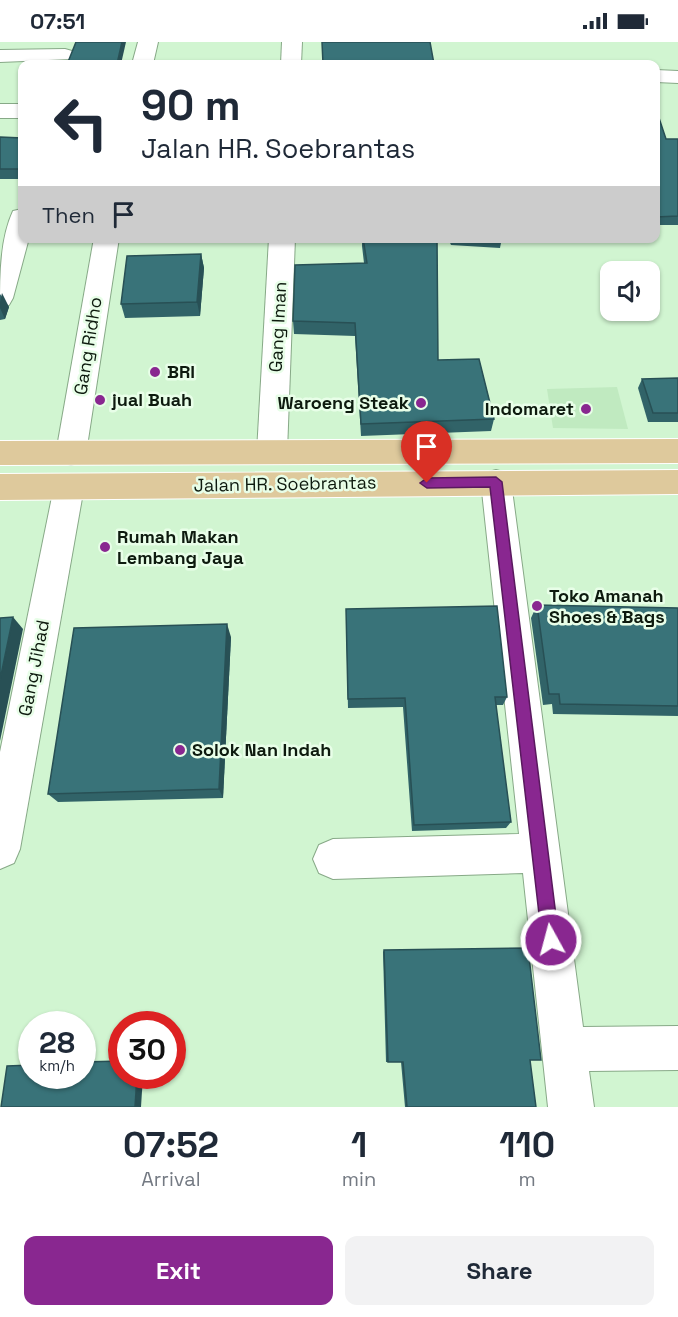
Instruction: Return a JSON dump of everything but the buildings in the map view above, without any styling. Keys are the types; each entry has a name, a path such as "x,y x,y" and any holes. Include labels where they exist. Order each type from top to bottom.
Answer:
{"main road":[{"name":"Jalan HR. Soebrantas","path":"0,453 678,451"},
{"path":"311,453 311,484"},
{"name":"Jalan HR. Soebrantas","path":"0,487 678,482"}],"street":[{"path":"144,60 148,42"},
{"path":"291,60 292,42"},
{"path":"0,56 65,54"},
{"path":"660,76 678,77"},
{"path":"0,111 18,111"},
{"path":"0,298 18,232"},
{"name":"Gang Ridho","path":"70,453 106,243"},
{"name":"Gang Iman","path":"272,452 282,243"},
{"path":"496,482 571,1107"},
{"name":"Gang Jihad","path":"0,849 69,487"},
{"path":"333,859 540,853"},
{"path":"564,1049 678,1048"}],"shaded area":[{"name":"Indomaret","path":"617,387 628,429 553,428 547,389"}],"place":[{"name":"BRI","path":"155,372"},
{"name":"jual Buah","path":"100,400"},
{"name":"Waroeng Steak","path":"421,403"},
{"name":"Indomaret","path":"586,409"},
{"name":"Rumah Makan Lembang Jaya","path":"105,547"},
{"name":"Toko Amanah Shoes & Bags","path":"537,606"},
{"name":"Solok Nan Indah","path":"180,750"}],"route":[{"path":"427,483 496,482 551,940"}]}
